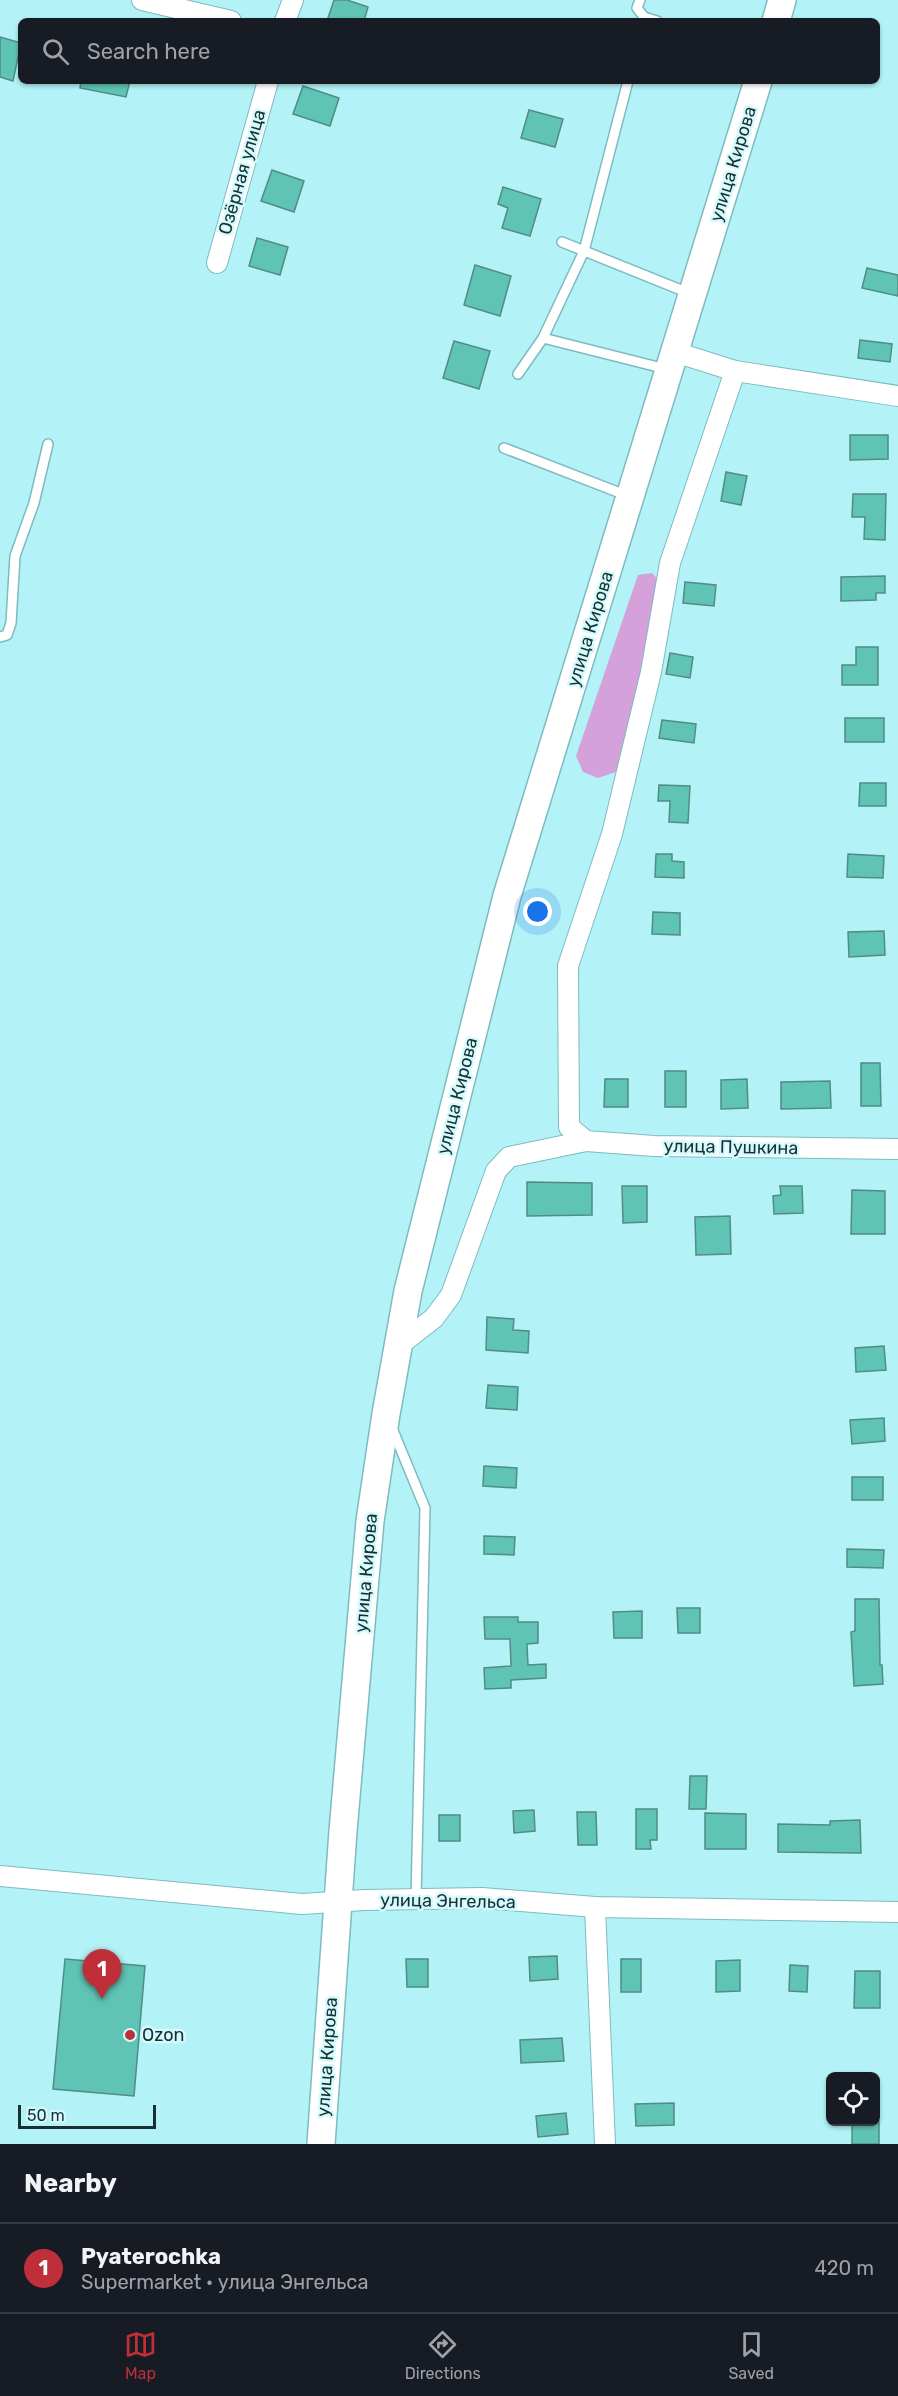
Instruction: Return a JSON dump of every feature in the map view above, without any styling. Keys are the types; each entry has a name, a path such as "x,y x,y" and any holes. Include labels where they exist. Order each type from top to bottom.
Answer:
{"main road":[{"path":"777,18 782,0"},
{"name":"улица Кирова","path":"321,2144 338,1902 370,1521 408,1291 507,896 757,84"}],"street":[{"path":"142,0 218,18"},
{"name":"Озёрная улица","path":"217,262 267,84"},
{"path":"672,361 898,396"},
{"path":"586,1141 569,1128 568,966 612,834 651,672 670,563 735,371"},
{"name":"улица Пушкина","path":"398,1346 434,1318 451,1295 496,1171 508,1157 586,1141 654,1146 898,1149"},
{"name":"улица Энгельса","path":"0,1876 302,1904 482,1898 596,1907 898,1912"},
{"path":"596,1907 606,2144"}],"lane":[{"path":"640,0 637,8 643,18"},
{"path":"518,374 543,338 584,251 627,84"},
{"path":"562,242 693,295"},
{"path":"543,338 672,361"},
{"path":"0,637 7,635 11,623 15,556 34,503 48,444"},
{"path":"504,448 630,497"},
{"path":"386,1414 425,1508 416,1899"}],"shaded area":[{"path":"652,573 659,581 644,669 616,772 598,778 583,772 576,756 638,575"}],"building":[{"path":"334,0 347,0 368,7 365,18 328,18"},
{"path":"0,37 18,42 18,57 13,81 0,77"},
{"path":"81,84 129,84 126,97 80,88"},
{"path":"303,86 339,98 330,126 293,114"},
{"path":"529,110 563,119 555,147 521,138"},
{"path":"272,170 304,181 294,212 261,201"},
{"path":"503,187 541,199 530,236 502,228 508,208 498,204"},
{"path":"257,238 288,247 280,275 249,266"},
{"path":"475,265 511,276 500,316 464,305"},
{"path":"867,268 898,275 898,296 862,288"},
{"path":"860,340 892,344 890,362 858,358"},
{"path":"454,341 490,351 479,389 443,378"},
{"path":"850,435 888,435 888,459 850,460"},
{"path":"726,472 747,476 741,505 721,501"},
{"path":"853,494 886,494 885,540 864,539 865,517 852,517"},
{"path":"885,576 885,593 876,593 876,600 841,601 841,577"},
{"path":"685,582 716,585 714,606 683,603"},
{"path":"856,647 878,647 878,685 842,685 842,665 856,665"},
{"path":"670,653 693,657 690,678 666,674"},
{"path":"845,718 884,718 884,742 845,742"},
{"path":"662,720 696,724 694,743 659,738"},
{"path":"860,783 886,783 886,806 859,806"},
{"path":"659,785 690,786 688,823 669,822 670,801 658,801"},
{"path":"656,854 672,854 672,861 684,862 684,878 655,877"},
{"path":"848,854 884,856 883,878 847,877"},
{"path":"653,912 680,913 680,935 652,934"},
{"path":"884,931 885,955 849,957 848,932"},
{"path":"861,1063 880,1063 881,1106 861,1106"},
{"path":"665,1071 686,1071 686,1107 665,1107"},
{"path":"605,1079 628,1079 628,1107 604,1107"},
{"path":"747,1079 748,1108 721,1109 721,1080"},
{"path":"830,1081 831,1108 781,1109 781,1082"},
{"path":"527,1182 592,1183 592,1215 527,1216"},
{"path":"622,1186 647,1186 647,1222 623,1223"},
{"path":"780,1186 802,1186 803,1213 774,1214 773,1196 781,1195"},
{"path":"852,1190 885,1191 885,1234 851,1234"},
{"path":"730,1216 731,1254 696,1255 695,1217"},
{"path":"487,1317 514,1319 513,1330 529,1331 528,1353 486,1350"},
{"path":"884,1346 886,1370 856,1372 855,1348"},
{"path":"488,1385 518,1387 517,1410 486,1408"},
{"path":"884,1418 885,1441 852,1444 850,1420"},
{"path":"484,1466 517,1468 516,1488 483,1486"},
{"path":"852,1477 883,1477 883,1500 852,1500"},
{"path":"484,1536 515,1537 514,1555 484,1554"},
{"path":"847,1549 884,1550 883,1568 847,1567"},
{"path":"855,1599 879,1599 880,1665 882,1665 883,1684 854,1686 851,1632 855,1631"},
{"path":"677,1608 700,1608 700,1633 678,1633"},
{"path":"642,1611 642,1638 614,1638 613,1612"},
{"path":"484,1617 518,1617 518,1622 538,1622 538,1643 527,1644 528,1665 546,1664 546,1678 511,1680 511,1688 485,1689 484,1668 511,1666 510,1639 485,1639"},
{"path":"690,1776 707,1776 706,1809 689,1809"},
{"path":"636,1809 657,1809 657,1840 650,1840 651,1849 636,1849"},
{"path":"534,1810 535,1831 514,1833 513,1811"},
{"path":"577,1812 596,1812 597,1845 578,1845"},
{"path":"705,1813 746,1814 746,1849 705,1849"},
{"path":"439,1815 460,1815 460,1841 439,1841"},
{"path":"860,1820 861,1853 778,1852 778,1824 830,1825 830,1821"},
{"path":"557,1956 558,1979 530,1981 529,1957"},
{"path":"65,1959 145,1966 134,2096 53,2089"},
{"path":"406,1959 428,1959 428,1987 407,1987"},
{"path":"621,1959 641,1959 641,1992 621,1992"},
{"path":"740,1960 740,1991 716,1992 716,1961"},
{"path":"790,1965 808,1966 807,1992 789,1991"},
{"path":"855,1971 880,1971 880,2008 854,2008"},
{"path":"562,2038 564,2061 521,2063 520,2040"},
{"path":"674,2103 674,2125 636,2126 635,2104"},
{"path":"566,2113 568,2134 538,2137 536,2116"},
{"path":"852,2126 879,2126 879,2144 852,2144"}],"place":[{"name":"Pyaterochka","path":"102,1999"},
{"name":"Ozon","path":"130,2035"}]}
